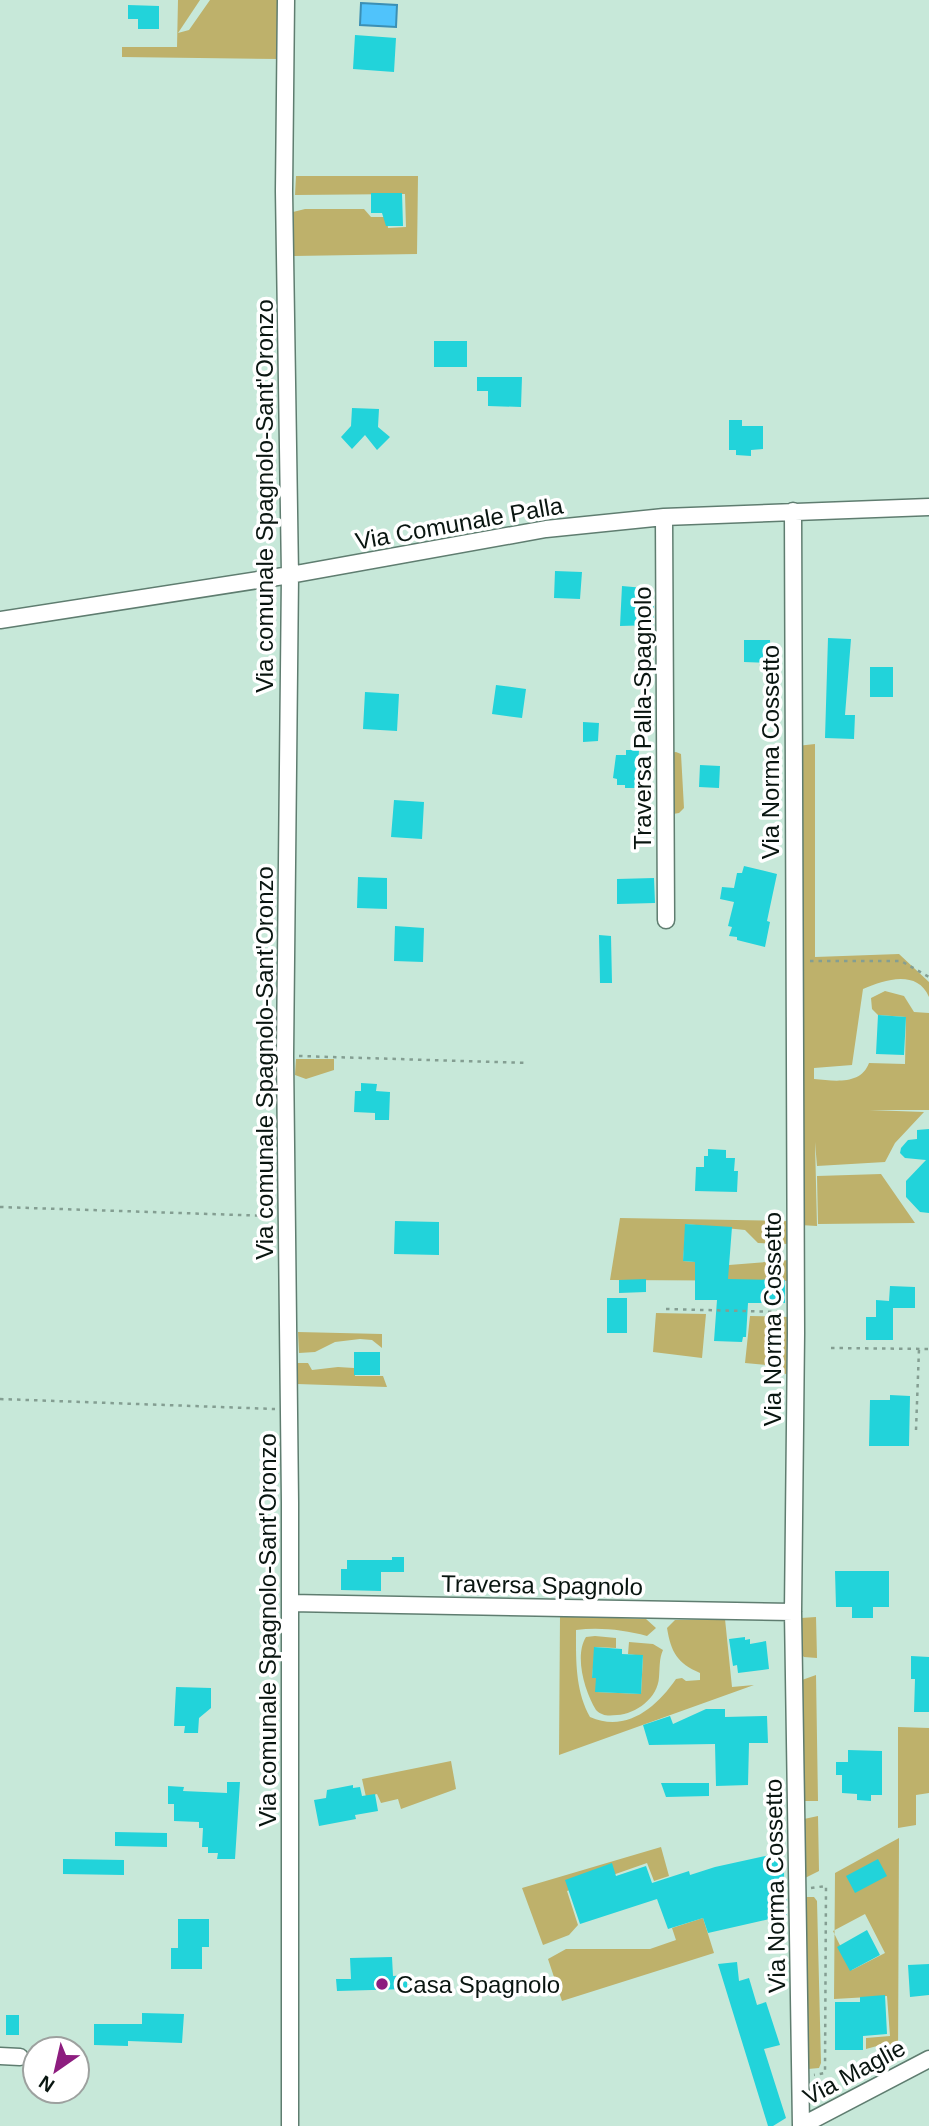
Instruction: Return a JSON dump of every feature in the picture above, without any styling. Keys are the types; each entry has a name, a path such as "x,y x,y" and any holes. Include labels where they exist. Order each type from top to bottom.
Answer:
{"street":[{"name":"Via comunale Spagnolo-Sant'Oronzo","path":"286,0 284,191 290,575 285,1056 290,1603 290,2126"},
{"name":"Via Comunale Palla","path":"0,620 290,575 546,528 664,517 929,506"},
{"name":"Via Norma Cossetto","path":"793,511 793,1612 801,2126"},
{"name":"Traversa Palla-Spagnolo","path":"664,517 666,920"},
{"name":"Traversa Spagnolo","path":"290,1603 793,1612"},
{"path":"0,2056 20,2057"},
{"name":"Via Maglie","path":"801,2126 929,2059"}],"path":[{"path":"793,960 901,961 929,977"},
{"path":"285,1056 528,1063"},
{"path":"0,1207 287,1216"},
{"path":"666,1309 795,1312"},
{"path":"831,1348 929,1349"},
{"path":"916,1430 919,1349"},
{"path":"0,1399 289,1409"},
{"path":"797,1891 826,1886 825,2073 800,2078"}],"shaded area":[{"path":"178,0 200,0 178,33 189,30 210,0 280,0 280,59 122,57 122,47 177,47"},
{"path":"296,176 418,176 417,254 294,256 293,212 305,209 364,209 371,217 387,217 388,228 406,227 405,194 295,195"},
{"path":"815,744 815,957 899,954 929,982 929,997 924,988 908,980 890,980 863,989 852,1065 814,1068 814,1079 839,1081 860,1075 869,1063 905,1064 906,1017 878,1015 872,1009 871,998 885,991 904,996 914,1012 929,1013 929,1110 869,1110 924,1112 895,1143 885,1162 817,1166 815,1142 817,1226 800,1225 797,746"},
{"path":"670,753 681,754 684,808 673,814"},
{"path":"296,1059 334,1059 334,1070 306,1079 295,1075"},
{"path":"881,1174 915,1223 818,1224 817,1176"},
{"path":"620,1218 788,1221 789,1244 758,1243 745,1230 686,1224 683,1261 729,1265 790,1260 791,1281 610,1280"},
{"path":"656,1313 706,1314 702,1358 653,1352"},
{"path":"750,1316 790,1317 790,1376 766,1365 745,1363"},
{"path":"298,1332 382,1334 382,1348 372,1340 360,1339 335,1342 315,1352 299,1353"},
{"path":"297,1363 308,1363 312,1370 354,1368 355,1376 383,1376 387,1387 297,1384"},
{"path":"560,1616 646,1619 656,1628 647,1636 612,1630 576,1630 579,1686 590,1717 603,1721 628,1720 649,1708 676,1679 700,1680 700,1673 681,1661 673,1650 667,1628 675,1620 725,1619 732,1687 754,1685 559,1755"},
{"path":"816,1617 817,1658 804,1657 801,1654 801,1618"},
{"path":"586,1637 616,1638 616,1648 595,1647 592,1678 596,1678 596,1692 641,1694 643,1656 628,1654 629,1642 653,1644 663,1650 658,1685 645,1704 624,1714 603,1714 596,1710 588,1694 581,1664"},
{"path":"816,1675 818,1801 804,1801 802,1680"},
{"path":"898,1727 929,1728 929,1793 916,1795 916,1825 898,1828"},
{"path":"451,1761 456,1789 401,1809 398,1799 381,1803 377,1794 366,1797 362,1779"},
{"path":"818,1816 819,1871 805,1878 804,1819"},
{"path":"899,1838 898,2061 881,2071 877,2046 866,2049 866,2038 890,2036 887,1996 834,1999 835,1934 852,1970 885,1953 865,1914 835,1930 835,1873"},
{"path":"661,1847 669,1876 654,1881 647,1863 567,1891 578,1925 569,1935 543,1945 522,1888"},
{"path":"804,1897 814,1897 817,1901 821,2063 819,2068 808,2069"},
{"path":"703,1918 714,1953 562,2001 548,1959 566,1949 650,1949 676,1940 672,1928"}],"water":[{"path":"361,3 397,5 396,27 360,25"}],"building":[{"path":"128,5 159,6 159,29 138,29 138,19 128,19"},
{"path":"355,35 396,38 394,72 353,69"},
{"path":"371,193 402,193 403,226 386,226 382,213 371,213"},
{"path":"434,341 467,341 467,367 434,367"},
{"path":"477,377 522,377 521,407 488,406 488,391 477,391"},
{"path":"352,408 379,409 378,427 390,437 377,450 365,435 352,449 341,437 351,426"},
{"path":"729,420 742,420 742,426 763,426 763,449 751,450 751,456 736,455 736,450 729,450"},
{"path":"555,571 582,572 580,599 554,598"},
{"path":"622,586 644,588 644,599 654,599 654,625 620,626"},
{"path":"828,638 851,639 845,715 855,715 854,739 825,738"},
{"path":"744,640 770,640 771,663 744,662"},
{"path":"870,667 893,667 893,697 870,697"},
{"path":"496,685 526,689 522,718 492,714"},
{"path":"365,692 399,694 397,731 363,729"},
{"path":"583,722 599,723 598,741 583,742"},
{"path":"626,750 639,750 638,770 644,770 644,788 625,788 625,785 617,785 617,779 613,778 616,755 626,755"},
{"path":"700,765 720,766 719,788 699,787"},
{"path":"394,800 424,802 422,839 391,837"},
{"path":"744,866 777,874 767,921 770,922 765,947 729,936 732,927 728,926 734,902 720,899 722,887 734,888 737,873 742,873"},
{"path":"358,877 387,878 387,909 357,908"},
{"path":"654,878 655,903 617,904 617,879"},
{"path":"395,926 424,928 423,962 394,961"},
{"path":"599,935 611,936 612,983 600,983"},
{"path":"878,1015 906,1017 904,1055 876,1054"},
{"path":"361,1083 377,1084 376,1091 390,1092 389,1120 375,1120 375,1113 354,1112 355,1091 361,1091"},
{"path":"929,1129 929,1213 920,1212 906,1197 906,1181 926,1160 905,1158 900,1153 908,1140 917,1139 917,1130"},
{"path":"708,1149 726,1150 726,1158 735,1158 734,1171 738,1171 737,1192 695,1191 696,1167 704,1167 704,1156 708,1156"},
{"path":"395,1221 439,1222 439,1255 394,1254"},
{"path":"685,1224 732,1227 728,1279 785,1280 785,1303 748,1303 746,1337 743,1337 742,1342 714,1341 717,1300 695,1300 695,1262 683,1261"},
{"path":"646,1279 646,1292 619,1293 619,1280"},
{"path":"890,1286 915,1287 915,1308 893,1308 893,1340 866,1340 866,1317 876,1317 876,1300 889,1301"},
{"path":"607,1298 627,1298 627,1333 607,1333"},
{"path":"354,1352 380,1352 380,1375 354,1375"},
{"path":"890,1395 910,1396 909,1446 869,1446 870,1400 890,1400"},
{"path":"392,1557 404,1557 404,1572 381,1572 381,1591 341,1590 341,1569 347,1569 347,1560 392,1560"},
{"path":"835,1571 889,1571 889,1607 873,1607 873,1618 852,1618 852,1607 836,1607"},
{"path":"745,1637 745,1640 750,1639 750,1644 766,1641 769,1669 738,1673 737,1665 733,1666 729,1639"},
{"path":"594,1647 622,1649 622,1654 643,1655 641,1694 595,1692 596,1678 592,1678"},
{"path":"911,1656 929,1657 929,1712 914,1712 915,1679 911,1679"},
{"path":"176,1687 211,1688 211,1708 199,1718 198,1733 184,1733 185,1726 174,1726"},
{"path":"706,1709 725,1709 725,1717 767,1716 768,1743 749,1743 748,1785 716,1786 715,1744 649,1745 643,1725 670,1716 673,1724"},
{"path":"848,1750 882,1751 882,1795 871,1795 871,1801 857,1800 857,1794 842,1793 842,1775 836,1775 836,1762 848,1762"},
{"path":"227,1782 240,1782 235,1859 217,1859 218,1853 208,1853 208,1847 202,1847 203,1828 199,1828 199,1822 174,1821 174,1804 168,1804 168,1786 184,1787 183,1791 227,1793"},
{"path":"661,1783 709,1783 709,1796 666,1797"},
{"path":"353,1785 353,1788 360,1787 362,1796 375,1794 378,1811 355,1815 356,1819 319,1826 314,1800 326,1798 327,1790"},
{"path":"115,1832 167,1833 167,1847 115,1846"},
{"path":"784,1852 784,1897 787,1897 787,1915 708,1933 703,1918 668,1929 657,1899 580,1924 565,1880 612,1863 616,1876 646,1866 652,1883 689,1871 690,1875"},
{"path":"63,1859 124,1860 124,1875 63,1874"},
{"path":"878,1859 887,1876 855,1893 846,1876"},
{"path":"178,1919 209,1919 209,1947 202,1947 202,1969 171,1969 171,1948 178,1948"},
{"path":"867,1930 880,1955 850,1971 837,1947"},
{"path":"392,1957 393,1976 407,1975 407,1989 337,1991 336,1979 351,1979 350,1958"},
{"path":"737,1962 739,1981 749,1978 757,2005 766,2002 780,2045 764,2049 786,2118 773,2126 768,2126 718,1964"},
{"path":"929,1964 929,1995 910,1997 908,1965"},
{"path":"885,1995 887,2034 863,2036 863,2050 835,2050 835,2002 860,2002 860,1997"},
{"path":"142,2013 184,2014 182,2043 128,2041 128,2046 94,2045 94,2024 142,2024"},
{"path":"6,2015 19,2015 19,2035 6,2035"}],"place":[{"name":"Casa Spagnolo","path":"382,1984"}]}
